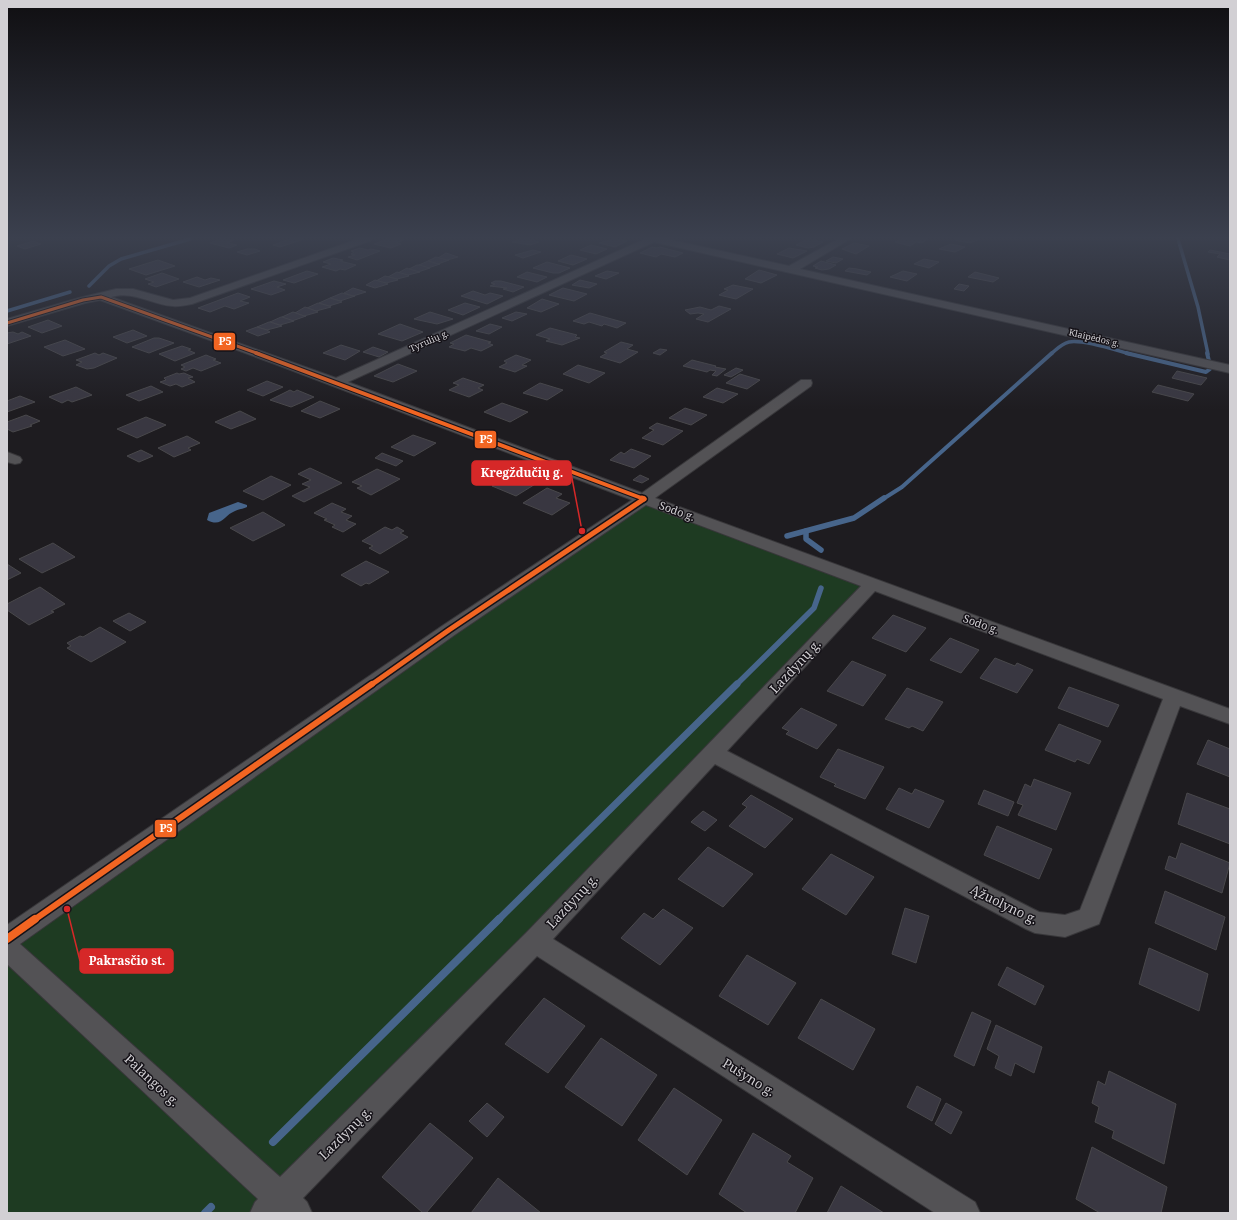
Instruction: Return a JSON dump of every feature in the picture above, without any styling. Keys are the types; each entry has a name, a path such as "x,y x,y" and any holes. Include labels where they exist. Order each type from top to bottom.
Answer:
{"street":[{"path":"7,323 82,300 104,296"},
{"path":"149,296 173,303 192,301 206,296"},
{"name":"Tyrulių g.","path":"336,383 528,296"},
{"name":"Klaipėdos g.","path":"905,296 1230,369"},
{"name":"Sodo g.","path":"101,297 336,383 1230,717"},
{"path":"7,939 443,634 644,499 806,384"},
{"name":"Lazdynų g.","path":"281,1208 872,584"},
{"name":"Ąžuolyno g.","path":"713,753 1035,922 1065,926 1090,917 1174,696"},
{"name":"Pušyno g.","path":"535,941 964,1213"},
{"name":"Palangos g.","path":"7,948 281,1208"}],"green space":[{"path":"644,499 872,584 266,1213 7,1213 7,939"}],"water":[{"path":"238,502 247,505 247,507 236,510 220,522 216,523 207,520 209,513"}],"building":[{"path":"230,296 250,297 240,301 249,303 234,309 225,306 210,312 198,308"},
{"path":"335,296 355,296 340,301 330,298"},
{"path":"461,296 503,296 503,296 487,304"},
{"path":"553,296 583,296 574,301"},
{"path":"723,296 741,296 736,299"},
{"path":"330,298 342,302 329,306 319,303"},
{"path":"542,299 559,304 541,312 527,308"},
{"path":"318,303 331,307 316,311 307,308"},
{"path":"465,303 480,307 463,315 448,310"},
{"path":"719,306 731,309 708,322 696,319 704,314 690,314 685,310 700,307 711,310"},
{"path":"305,307 318,312 304,316 295,313"},
{"path":"293,312 306,316 292,321 282,317"},
{"path":"430,312 453,319 437,324 414,319"},
{"path":"516,312 527,314 512,321 502,318"},
{"path":"590,313 626,323 617,328 604,324 602,326 589,322 584,324 573,321"},
{"path":"281,317 294,321 280,325 270,322"},
{"path":"48,320 62,326 42,333 28,327"},
{"path":"269,322 282,326 267,330 257,327"},
{"path":"400,324 423,332 402,341 378,334"},
{"path":"490,324 502,327 489,334 476,331"},
{"path":"257,327 270,332 258,336 246,331"},
{"path":"550,328 577,335 575,337 580,338 562,345 546,341 550,339 536,335"},
{"path":"133,330 147,336 127,343 113,337"},
{"path":"13,332 18,334 22,332 31,336 7,344 7,333"},
{"path":"466,335 491,342 488,343 493,345 481,351 471,348 465,351 449,347 454,344 450,343"},
{"path":"154,338 159,338 174,343 149,353 132,347"},
{"path":"65,340 85,349 63,356 44,347"},
{"path":"621,342 633,345 627,349 638,352 620,363 600,357 607,353 604,352"},
{"path":"341,345 360,351 345,360 323,353"},
{"path":"182,346 191,349 188,350 195,353 175,361 159,354"},
{"path":"373,347 388,352 379,357 363,352"},
{"path":"660,349 667,350 660,355 653,353"},
{"path":"95,353 99,355 103,353 117,358 94,368 87,369 76,365 82,362 76,360"},
{"path":"206,355 221,363 201,371 193,368 186,371 181,369 185,367 181,365"},
{"path":"516,355 531,360 522,365 527,366 515,372 499,367 507,363 504,361"},
{"path":"692,360 726,369 717,376 712,375 716,371 710,370 707,372 683,366"},
{"path":"398,364 417,371 393,382 374,376"},
{"path":"578,365 605,373 589,383 563,374"},
{"path":"736,368 743,370 731,377 724,375"},
{"path":"1177,371 1207,378 1201,385 1172,378"},
{"path":"177,373 184,373 193,377 188,378 195,382 182,387 176,384 170,386 160,382 166,380 164,378"},
{"path":"740,374 760,380 747,389 726,383"},
{"path":"463,378 484,385 478,388 483,390 469,397 449,390 459,385 453,383"},
{"path":"267,381 283,387 263,396 247,390"},
{"path":"540,383 563,390 547,400 523,393"},
{"path":"1158,385 1194,394 1188,401 1152,392"},
{"path":"151,386 163,392 139,401 126,395"},
{"path":"76,387 92,395 72,402 68,400 62,403 49,397"},
{"path":"717,388 738,394 723,403 703,397"},
{"path":"290,390 294,392 297,390 314,397 291,407 270,400"},
{"path":"20,396 35,402 7,412 7,401"},
{"path":"320,401 340,409 320,418 301,411"},
{"path":"502,403 528,412 510,422 484,412"},
{"path":"685,408 707,415 691,425 669,418"},
{"path":"240,411 256,419 231,429 215,422"},
{"path":"26,415 40,421 30,425 32,426 13,432 7,429 7,422"},
{"path":"146,417 166,425 137,438 117,429"},
{"path":"657,423 683,431 663,445 642,438 654,430 649,428"},
{"path":"413,435 436,443 414,456 391,447"},
{"path":"187,436 200,443 188,448 191,450 174,457 158,448"},
{"path":"631,449 651,456 634,468 610,460 621,452 624,454"},
{"path":"141,450 153,456 139,462 127,456"},
{"path":"382,453 403,461 396,466 375,458"},
{"path":"310,468 342,483 304,502 292,496 310,487 302,484 311,480 298,474"},
{"path":"377,469 400,479 371,495 357,488 362,486 352,482"},
{"path":"514,473 537,483 516,496 492,486 500,481 496,480 504,475 508,477"},
{"path":"640,475 649,479 642,483 633,480"},
{"path":"271,476 291,485 263,500 243,491"},
{"path":"547,488 562,494 556,498 570,503 552,515 523,503"},
{"path":"332,503 346,509 341,512 352,516 346,520 356,524 343,532 332,527 335,525 324,520 327,519 314,513"},
{"path":"263,512 285,525 253,541 230,528"},
{"path":"385,527 392,530 397,527 404,531 400,533 408,537 380,554 369,548 373,546 362,541"},
{"path":"53,543 75,557 42,573 19,559"},
{"path":"366,561 389,572 369,584 366,583 361,586 341,575"},
{"path":"7,564 21,573 7,580"},
{"path":"40,587 65,604 51,611 54,612 29,625 7,610 7,604"},
{"path":"129,613 146,622 130,631 113,621"},
{"path":"893,615 926,628 906,652 872,638"},
{"path":"100,627 126,642 91,662 67,648 71,646 67,643 80,636 83,637"},
{"path":"950,638 979,650 961,673 930,660"},
{"path":"995,658 1015,666 1017,663 1033,670 1017,693 980,678"},
{"path":"852,661 886,675 863,706 827,691"},
{"path":"1069,687 1119,705 1108,727 1058,708"},
{"path":"907,688 943,702 923,731 912,726 909,728 885,719"},
{"path":"801,708 837,725 817,749 786,734 789,731 782,728"},
{"path":"1059,724 1101,741 1089,764 1077,759 1075,762 1045,750"},
{"path":"1208,740 1230,749 1230,777 1197,764"},
{"path":"838,749 884,767 865,799 834,786 836,784 820,777"},
{"path":"1034,779 1071,793 1056,830 1018,815 1023,805 1017,803 1025,784 1031,787"},
{"path":"899,788 912,794 915,789 944,801 929,828 886,809"},
{"path":"984,790 1014,802 1008,816 978,804"},
{"path":"1187,793 1230,809 1230,844 1178,824"},
{"path":"751,795 793,819 765,848 729,826 747,807 742,804"},
{"path":"703,811 717,820 705,831 691,822"},
{"path":"997,826 1052,849 1039,879 984,855"},
{"path":"1181,843 1230,863 1222,893 1165,869 1169,856 1176,859"},
{"path":"708,847 753,874 723,907 678,879"},
{"path":"831,854 874,877 846,915 802,889"},
{"path":"1165,891 1225,917 1216,950 1155,923"},
{"path":"905,908 929,916 916,963 892,954"},
{"path":"663,909 693,928 660,965 621,938 644,913 653,919"},
{"path":"1149,948 1208,974 1199,1011 1139,984"},
{"path":"747,955 796,983 768,1025 719,996"},
{"path":"1007,967 1044,986 1035,1005 998,985"},
{"path":"544,998 585,1026 548,1073 505,1044"},
{"path":"821,999 875,1029 853,1070 798,1038"},
{"path":"972,1012 991,1021 974,1066 954,1056"},
{"path":"996,1025 1042,1047 1034,1073 1015,1063 1011,1076 995,1068 999,1056 987,1049"},
{"path":"601,1038 657,1075 622,1126 565,1087"},
{"path":"1109,1071 1176,1104 1164,1164 1112,1138 1114,1131 1095,1122 1099,1107 1092,1103 1098,1081 1105,1085"},
{"path":"917,1086 941,1099 932,1121 907,1107"},
{"path":"674,1088 722,1120 687,1175 638,1140"},
{"path":"487,1103 504,1117 487,1137 469,1121"},
{"path":"946,1103 962,1112 951,1134 935,1124"},
{"path":"430,1123 473,1158 426,1213 423,1213 382,1177"},
{"path":"753,1133 791,1156 787,1162 813,1178 795,1213 747,1213 719,1194"},
{"path":"1092,1147 1167,1187 1161,1213 1100,1213 1076,1199"},
{"path":"498,1178 541,1213 471,1213"},
{"path":"841,1186 884,1213 827,1213"}],"waterway":[{"path":"7,311 57,296"},
{"path":"1195,296 1208,354"},
{"path":"1051,354 1064,344 1075,341 1099,345 1129,354"},
{"path":"883,499 902,487 1052,353"},
{"path":"1207,353 1209,361"},
{"path":"1129,354 1206,372 1210,369"},
{"path":"787,536 854,518 884,498"},
{"path":"806,531 806,539 821,550"},
{"path":"736,685 814,608 821,588"},
{"path":"498,920 737,684"},
{"path":"273,1142 499,919"},
{"path":"205,1213 211,1207"}],"transit line":[{"name":"P5","path":"7,323 83,300 101,297 279,361 644,499"},
{"name":"P5","path":"7,939 449,630 644,499"}],"place":[{"name":"Kregždučių g.","path":"582,531"},
{"name":"Pakrasčio st.","path":"67,909"}]}
